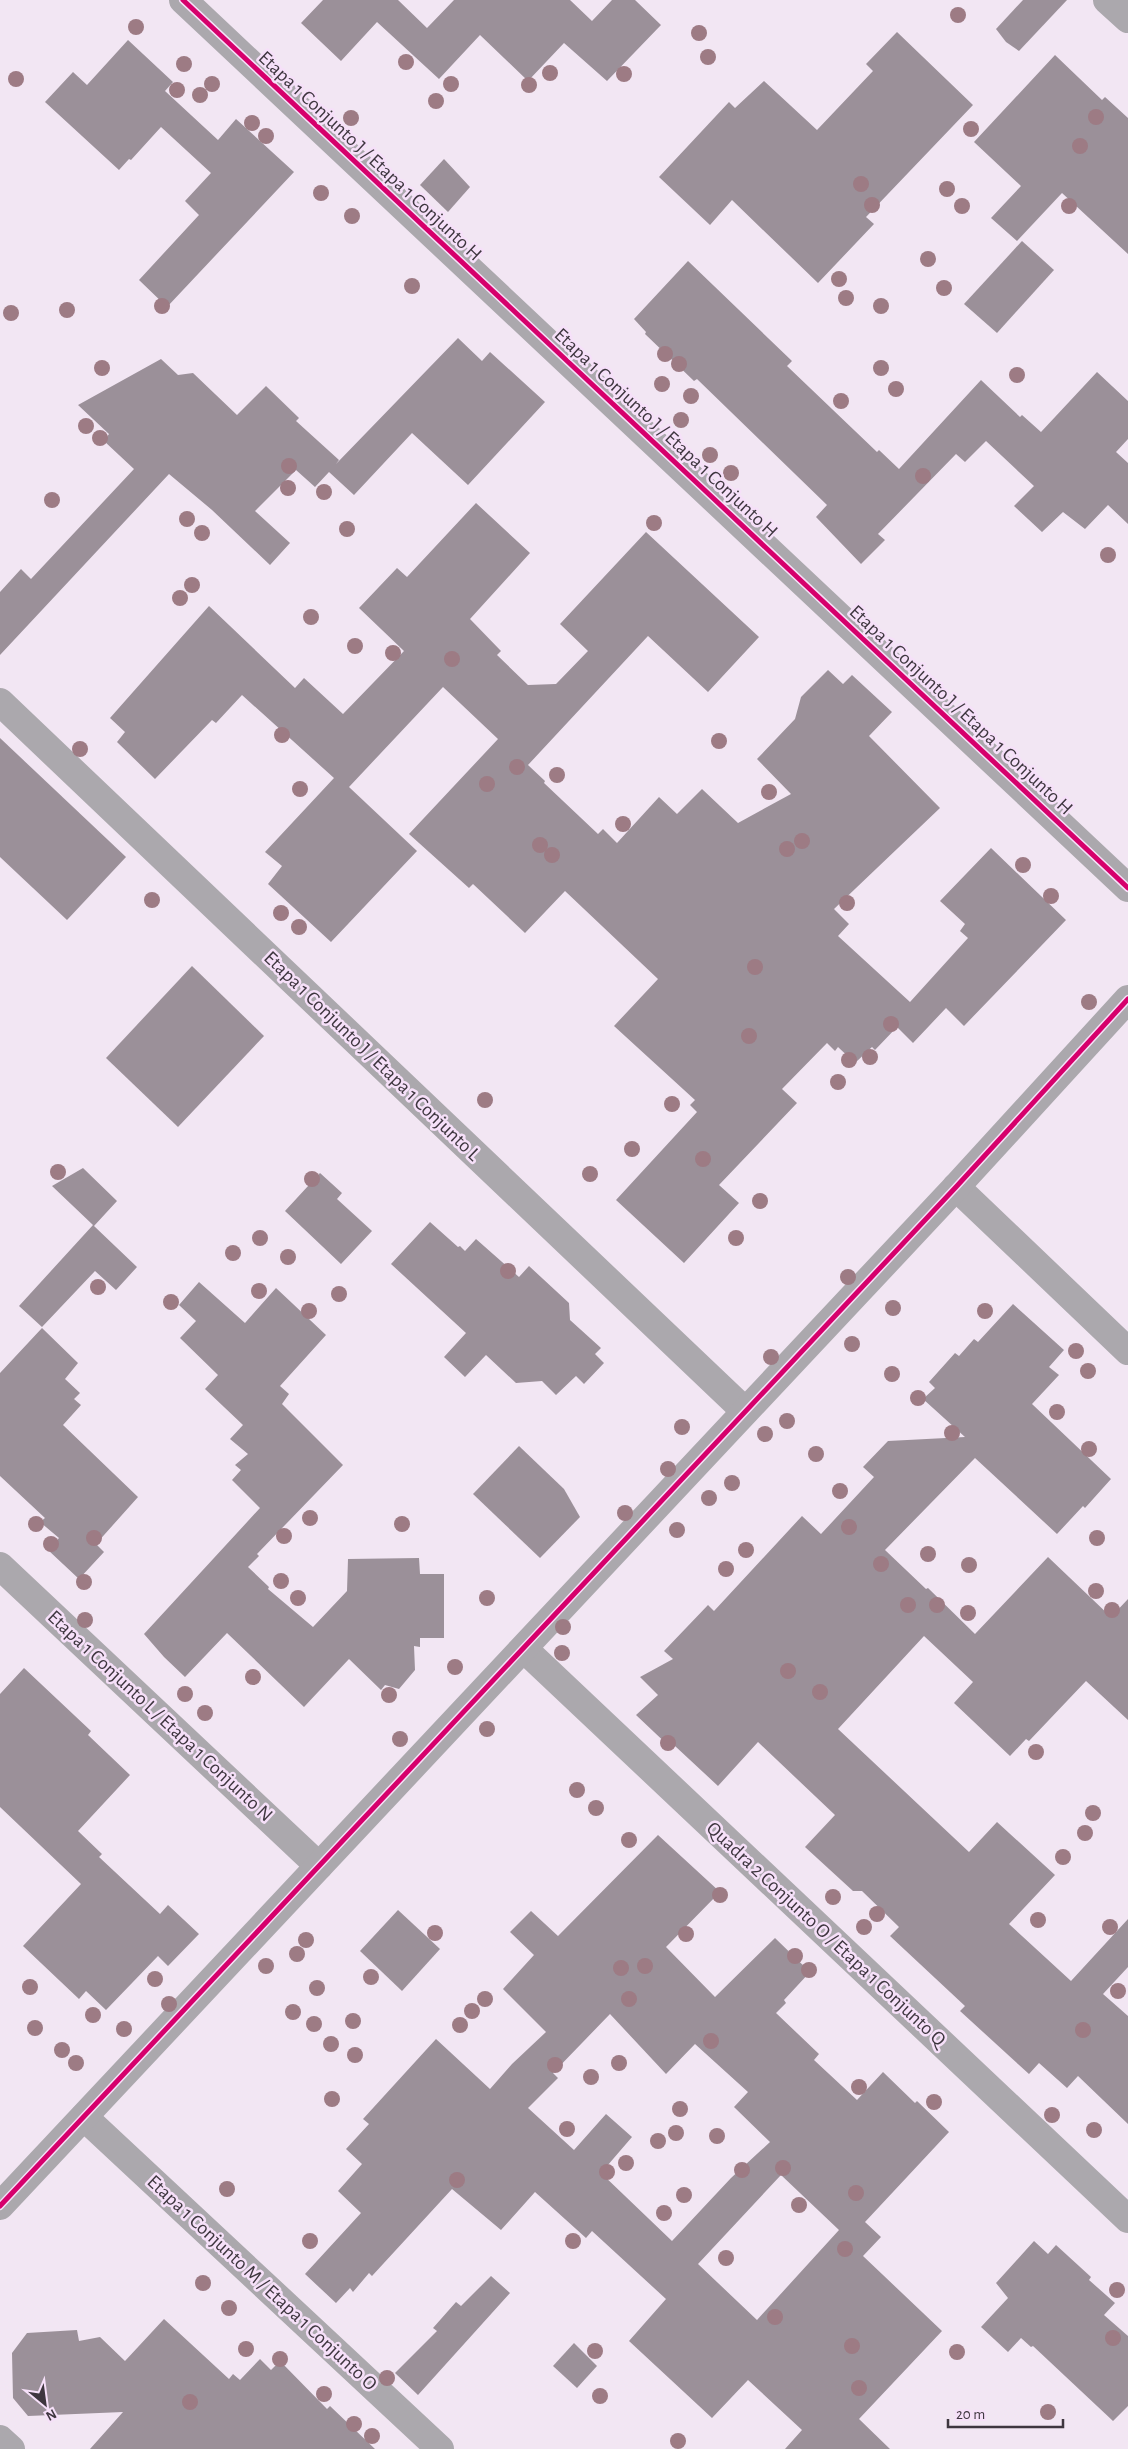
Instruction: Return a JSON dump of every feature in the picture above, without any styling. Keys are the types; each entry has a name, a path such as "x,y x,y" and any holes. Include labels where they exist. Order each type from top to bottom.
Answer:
{"street":[{"name":"Etapa 1 Conjunto J / Etapa 1 Conjunto H","path":"183,0 1128,888"},
{"path":"1107,0 1128,19"},
{"name":"Etapa 1 Conjunto J / Etapa 1 Conjunto L","path":"0,702 745,1411"},
{"path":"0,2206 956,1187 1128,999"},
{"path":"956,1187 1128,1351"},
{"name":"Etapa 1 Conjunto L / Etapa 1 Conjunto N","path":"0,1566 319,1866"},
{"name":"Quadra 2 Conjunto O / Etapa 1 Conjunto Q","path":"524,1649 1128,2219"},
{"name":"Etapa 1 Conjunto M / Etapa 1 Conjunto O","path":"84,2117 440,2449"},
{"path":"0,2439 11,2449"}],"building":[{"path":"323,0 398,0 427,28 454,0 570,0 592,21 612,0 635,0 661,25 607,81 564,43 528,81 480,35 439,79 377,22 341,61 301,23"},
{"path":"1023,0 1067,0 1019,51 1006,42 996,29"},
{"path":"897,32 973,105 866,217 874,224 818,283 732,200 710,225 659,177 729,102 735,108 764,81 817,130 873,71 866,64"},
{"path":"128,40 173,82 165,91 218,140 236,119 294,172 167,307 139,280 199,215 185,201 211,173 161,127 131,160 129,159 119,170 45,102 73,72 87,85"},
{"path":"1055,55 1102,100 1105,97 1128,118 1128,254 1062,193 1017,241 991,218 1021,186 974,142"},
{"path":"444,159 470,187 448,212 420,185"},
{"path":"1022,241 1054,270 997,333 964,304"},
{"path":"688,261 792,361 787,366 877,452 879,450 899,469 981,380 1020,417 1022,415 1041,432 1097,372 1128,401 1128,439 1116,452 1128,463 1128,524 1108,505 1085,529 1063,512 1042,532 1014,506 1034,486 986,441 965,462 956,454 878,534 885,540 861,564 816,517 827,505 697,379 694,381 645,334 646,332 634,319"},
{"path":"458,338 482,361 490,352 545,402 468,485 412,433 354,495 329,472 315,487 296,470 255,511 290,543 270,565 212,510 169,474 0,655 0,592 21,569 31,579 134,469 104,441 109,434 78,405 161,359 178,375 193,373 237,415 266,386 299,418 296,421 339,460 336,464"},
{"path":"476,503 530,553 470,619 501,651 497,655 528,685 556,684 588,651 560,624 646,532 759,637 708,692 648,636 528,765 545,781 544,783 598,834 603,829 617,843 659,797 677,814 702,789 738,823 791,794 757,759 795,719 801,697 828,670 843,684 852,675 892,712 869,736 940,808 834,909 849,924 838,936 910,1002 968,938 960,931 965,924 940,901 991,848 1066,920 964,1026 946,1008 913,1043 897,1027 875,1050 872,1047 855,1063 838,1047 835,1051 827,1043 782,1089 797,1103 719,1185 739,1203 684,1263 616,1200 697,1112 690,1105 695,1100 614,1026 658,979 565,891 525,933 473,884 469,888 409,834 498,739 443,687 349,787 417,851 331,942 268,884 282,866 265,852 334,778 242,695 216,723 212,720 155,779 117,742 125,732 110,718 209,606 295,688 304,678 343,714 404,651 359,608 397,568 407,577"},
{"path":"0,738 126,857 67,920 0,857"},
{"path":"192,966 264,1036 178,1127 106,1058"},
{"path":"83,1168 117,1201 94,1226 137,1267 116,1290 95,1271 42,1327 19,1306 93,1225 52,1186"},
{"path":"320,1173 342,1193 337,1199 372,1231 341,1264 285,1211"},
{"path":"430,1222 465,1251 476,1239 519,1277 529,1266 569,1303 570,1320 601,1348 595,1354 604,1363 584,1384 576,1376 556,1395 542,1381 516,1383 486,1355 465,1377 444,1357 466,1333 391,1264"},
{"path":"199,1282 245,1323 276,1288 326,1335 280,1386 289,1394 282,1404 343,1465 257,1554 259,1556 248,1567 269,1587 268,1589 313,1627 347,1591 348,1559 419,1558 420,1574 444,1574 444,1638 420,1638 420,1647 414,1646 415,1670 399,1689 385,1685 381,1690 349,1659 304,1707 227,1633 185,1677 144,1634 260,1508 232,1480 241,1470 235,1465 248,1454 230,1439 243,1425 205,1389 218,1375 180,1338 196,1321 179,1305"},
{"path":"1013,1304 1064,1350 1049,1367 1059,1375 1032,1404 1111,1479 1085,1508 1083,1506 1057,1534 975,1458 885,1550 926,1589 928,1588 975,1634 1048,1557 1111,1617 1128,1599 1128,1720 1086,1681 1029,1741 1026,1739 1010,1756 954,1703 973,1682 924,1636 838,1729 969,1852 997,1822 1055,1875 1009,1924 1071,1981 1128,1919 1128,1967 1103,1994 1128,2016 1128,2124 1078,2076 1067,2088 1039,2063 1029,2074 960,2011 965,2006 890,1936 899,1927 862,1891 853,1891 805,1847 835,1815 758,1742 718,1786 675,1746 672,1749 636,1715 658,1695 640,1677 673,1659 664,1651 708,1605 714,1611 802,1516 821,1534 874,1477 863,1467 888,1441 965,1437 923,1399 935,1388 929,1382 955,1353 959,1356 974,1339 978,1342"},
{"path":"42,1328 78,1363 65,1379 80,1393 74,1399 81,1405 63,1425 138,1497 96,1544 104,1552 79,1579 48,1550 59,1538 40,1522 45,1518 0,1476 0,1373"},
{"path":"519,1446 564,1489 580,1517 540,1558 473,1494"},
{"path":"24,1668 91,1731 88,1735 130,1775 78,1831 102,1854 99,1857 160,1914 168,1905 199,1934 168,1966 158,1956 106,2010 86,1991 79,1999 23,1946 81,1884 0,1807 0,1694"},
{"path":"658,1835 720,1892 666,1947 715,1997 775,1938 810,1972 784,2000 786,2003 776,2013 819,2054 814,2060 857,2100 883,2072 949,2132 865,2222 881,2237 863,2256 942,2331 859,2419 890,2449 785,2449 802,2430 748,2380 712,2418 629,2341 666,2299 592,2231 586,2238 535,2192 501,2230 452,2189 372,2276 369,2273 353,2292 350,2288 336,2303 305,2274 361,2213 338,2191 362,2164 346,2149 369,2124 363,2119 436,2039 490,2089 512,2064 546,2032 503,1989 534,1955 510,1932 531,1911 558,1936","holes":["610,2014 666,2074 695,2044 748,2092 734,2107 770,2142 731,2178 672,2241 601,2173 632,2137 606,2114 574,2150 528,2108 558,2078 553,2073","781,2175 839,2230 757,2320 698,2264"]},
{"path":"398,1910 440,1949 402,1991 360,1951"},
{"path":"1034,2241 1048,2254 1056,2245 1091,2277 1089,2280 1115,2303 1104,2315 1128,2336 1128,2406 1113,2421 1033,2346 1031,2347 1021,2338 1008,2352 981,2327 1008,2298 996,2283"},
{"path":"491,2276 510,2293 418,2395 395,2373 437,2331 433,2328 456,2302 461,2306"},
{"path":"164,2319 229,2379 233,2374 240,2380 260,2359 271,2370 280,2361 327,2409 330,2406 375,2449 90,2449 123,2412 28,2416 13,2398 12,2353 27,2333 77,2330 79,2341 100,2337 125,2361"},
{"path":"574,2343 597,2366 577,2388 553,2366"}],"cycle path":[{"path":"183,0 1128,888"},
{"path":"0,2206 956,1187 1128,999"}]}
